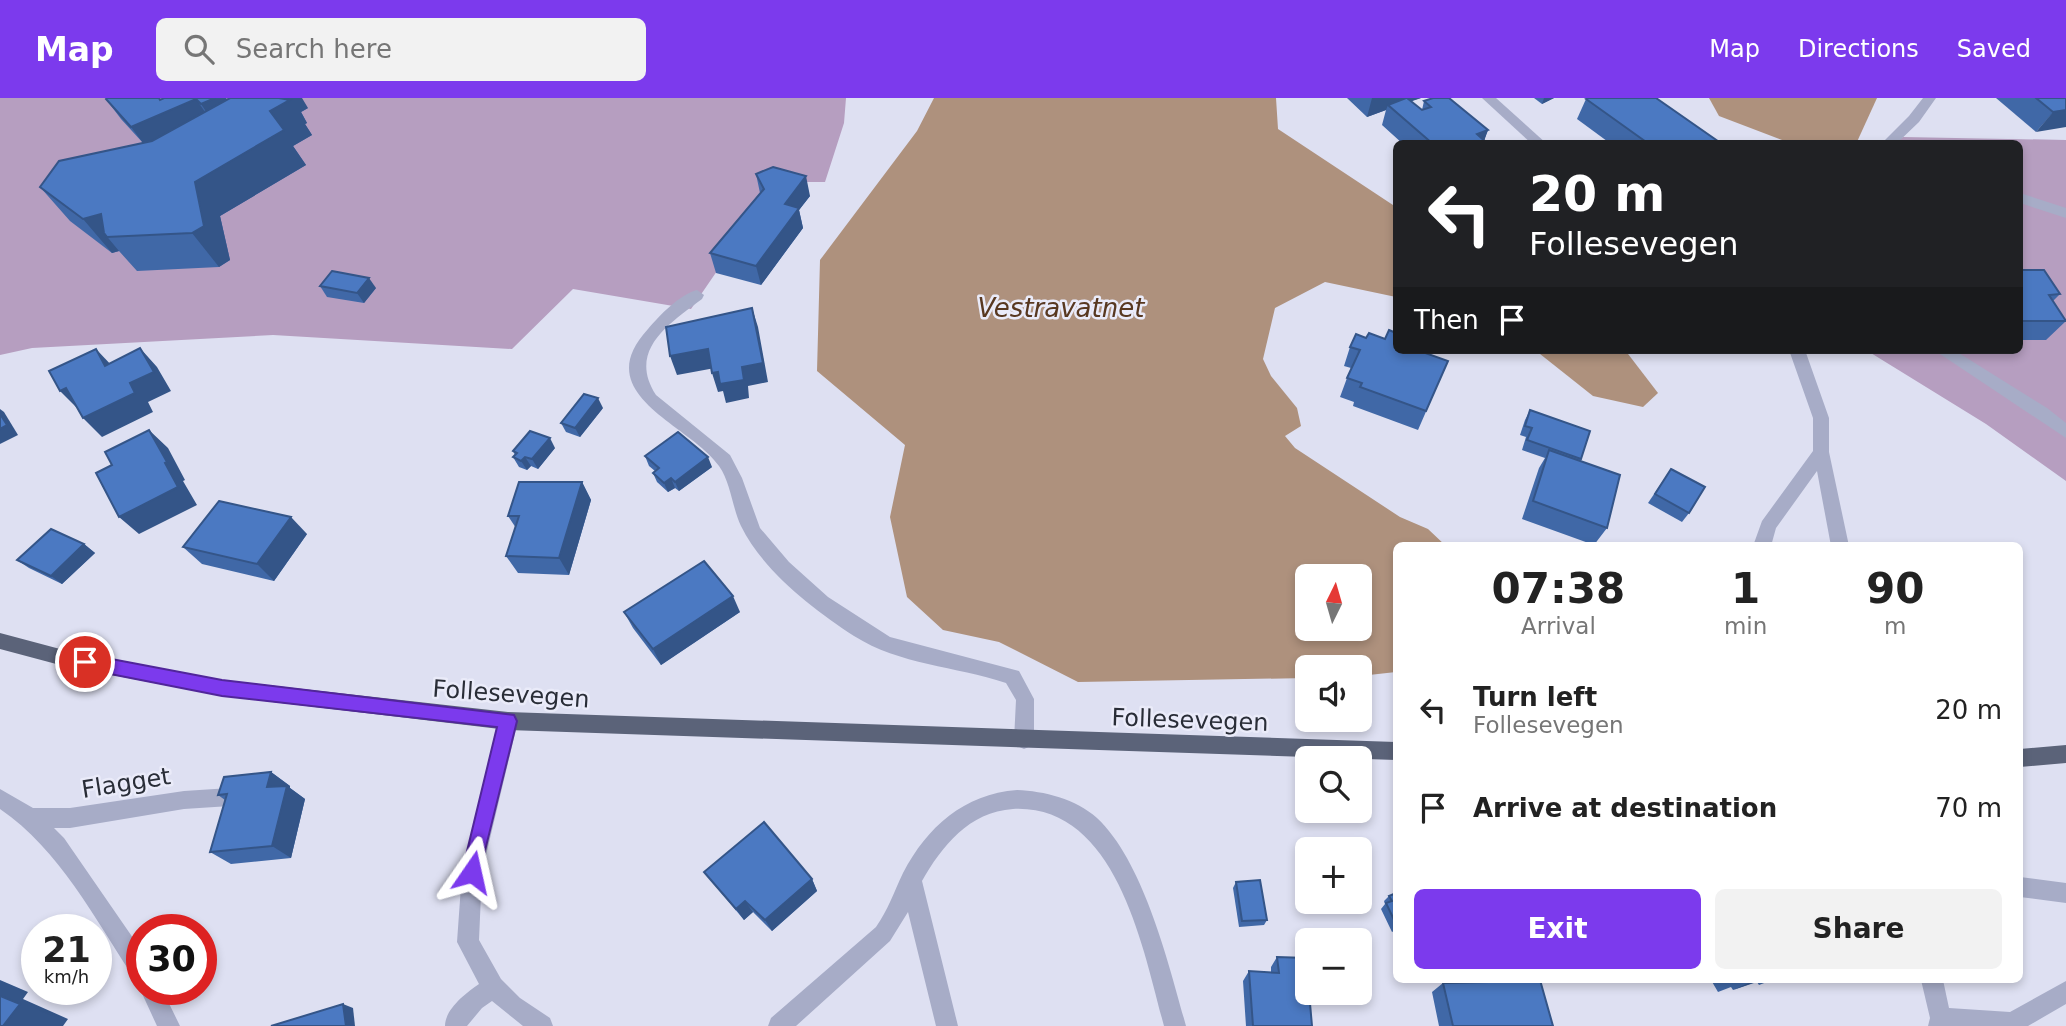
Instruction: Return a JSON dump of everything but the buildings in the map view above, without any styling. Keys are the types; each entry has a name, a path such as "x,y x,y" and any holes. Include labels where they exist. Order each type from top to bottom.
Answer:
{"main road":[{"name":"Follesevegen","path":"0,641 60,657 222,688 508,721 1393,751"},
{"path":"2023,758 2066,754"}],"street":[{"path":"1488,98 1536,140"},
{"path":"1891,140 1914,119 1930,98"},
{"path":"2023,199 2066,213"},
{"path":"697,295 654,330 642,347 637,378 651,398 723,459 733,477 743,512 754,533 806,590 849,622 901,650 962,662 1012,677 1025,699 1024,740"},
{"path":"1798,354 1821,418 1821,452 1839,542"},
{"path":"1948,354 2041,412 2066,432"},
{"path":"1763,542 1768,526 1821,452"},
{"path":"508,721 482,819 468,904 468,942 493,986 512,1006 542,1026"},
{"name":"Flagget","path":"30,818 70,818 184,800 230,797"},
{"path":"0,798 30,818 57,845 126,946"},
{"path":"779,1026 883,933 900,909 911,880 948,828 982,805 1019,799 1037,801 1073,813 1091,826 1121,869 1158,963 1175,1026"},
{"path":"911,880 947,1026"},
{"path":"2023,887 2066,893"},
{"path":"1933,983 1940,1022 2012,1023 2066,992"},
{"path":"456,1026 455,1022 474,1000 493,986"},
{"path":"159,1005 169,1026"}],"shaded area":[{"path":"0,98 846,98 844,123 825,182 778,182 691,309 573,289 512,349 273,335 32,348 0,355"},
{"path":"1903,137 2066,140 2066,481 1986,424 1872,354 2023,354 2023,140 1898,140"}],"water":[{"name":"Vestravatnet","path":"934,98 1276,98 1278,129 1393,205 1393,296 1325,282 1275,308 1263,359 1271,376 1297,408 1301,426 1285,436 1295,448 1400,517 1428,529 1442,542 1393,542 1393,672 1372,675 1372,655 1295,655 1295,678 1078,682 999,642 943,630 907,597 890,517 905,445 817,371 820,260 917,131"},
{"path":"1709,98 1877,98 1858,140 1782,140 1719,116"},
{"path":"1540,354 1628,354 1658,393 1643,407 1593,396"}],"route":[{"path":"85,662 222,688 508,721 482,819 472,872"}]}
